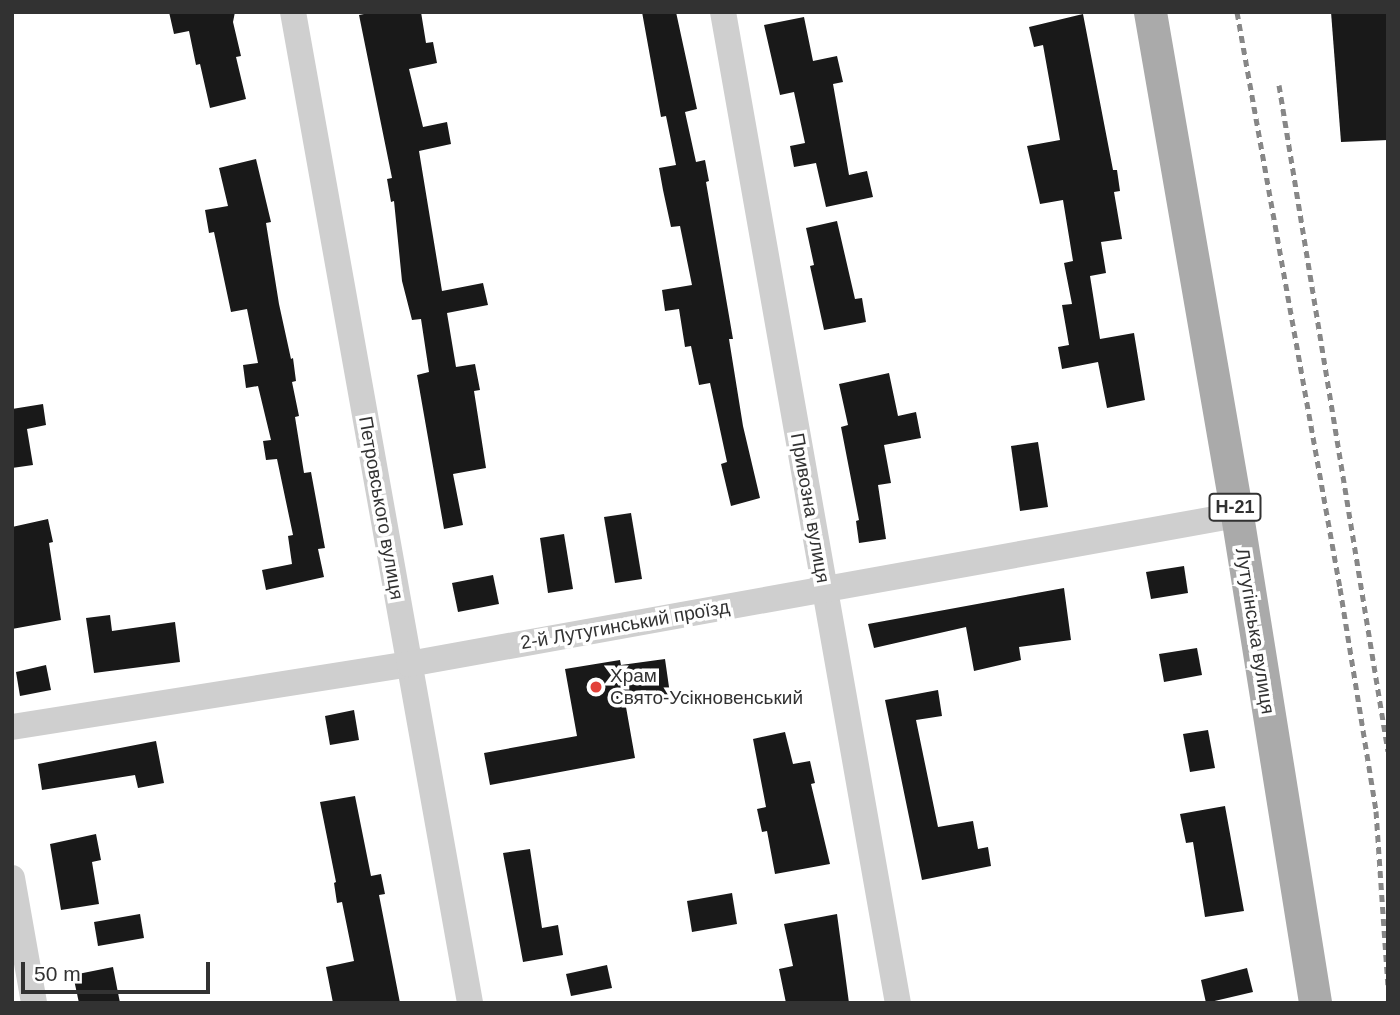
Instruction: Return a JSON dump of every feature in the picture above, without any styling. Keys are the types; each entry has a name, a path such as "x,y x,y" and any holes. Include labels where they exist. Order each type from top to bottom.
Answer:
{"main road":[{"name":"Лутугінська вулиця","path":"1150,12 1237,515 1315,1003"}],"street":[{"name":"Петровського вулиця","path":"293,12 470,1003"},
{"name":"Привозна вулиця","path":"723,12 898,1003"},
{"name":"2-й Лутугинський проїзд","path":"12,727 409,664 1237,515"},
{"path":"12,878 34,1003"}],"building":[{"path":"169,12 235,12 233,22 241,56 236,57 246,99 210,108 200,64 196,65 189,31 174,34"},
{"path":"374,12 421,12 426,43 433,42 437,63 409,69 423,127 447,122 451,144 419,151 442,291 483,283 488,305 447,313 456,367 475,364 480,390 474,391 486,468 453,474 463,525 444,529 417,375 429,372 421,319 412,320 402,281 394,201 391,202 387,179 392,178 359,15"},
{"path":"642,12 676,12 697,109 685,112 696,162 705,160 709,181 706,182 733,339 729,339 743,426 760,498 731,506 721,464 727,462 710,383 699,385 691,346 685,347 679,309 665,311 662,290 692,285 680,226 671,227 663,190 659,168 676,165 666,116 661,117"},
{"path":"1331,12 1388,12 1388,140 1341,142"},
{"path":"1083,14 1113,170 1117,170 1120,191 1114,192 1122,239 1101,242 1106,273 1090,276 1100,339 1134,333 1145,400 1107,408 1098,362 1062,369 1058,347 1069,345 1062,305 1072,304 1064,263 1073,261 1063,200 1040,204 1027,146 1060,140 1043,45 1034,47 1029,27"},
{"path":"804,17 813,61 837,56 843,82 833,84 849,175 867,171 873,197 826,207 816,163 794,167 790,146 805,143 794,92 780,95 764,25"},
{"path":"256,159 271,222 266,223 279,304 291,359 293,358 296,381 292,382 299,416 295,417 304,473 311,472 325,548 318,549 324,577 266,590 262,570 292,564 288,536 293,535 277,459 266,460 263,441 271,440 258,386 246,388 243,365 258,363 247,309 231,312 214,232 209,233 205,210 228,206 219,168"},
{"path":"837,221 855,299 862,298 866,322 824,330 810,266 814,265 806,228"},
{"path":"889,373 898,416 916,412 921,438 884,445 891,483 878,485 886,539 859,543 856,521 859,520 841,427 848,425 839,384"},
{"path":"43,404 46,425 27,429 33,465 12,468 12,409"},
{"path":"1038,442 1048,507 1020,511 1011,446"},
{"path":"631,513 642,579 615,583 604,517"},
{"path":"48,519 61,620 12,629 12,527"},
{"path":"564,534 573,589 548,593 540,538"},
{"path":"1184,566 1188,593 1151,599 1146,572"},
{"path":"493,575 499,604 458,612 452,583"},
{"path":"1064,588 1071,640 1019,647 1021,660 974,671 966,627 874,648 868,624"},
{"path":"110,615 112,631 175,622 180,662 94,673 86,618"},
{"path":"1197,648 1202,675 1164,682 1159,654"},
{"path":"665,659 671,701 626,707 635,758 490,785 484,753 577,736 565,669 620,660 621,665"},
{"path":"46,665 51,690 20,696 16,672"},
{"path":"938,690 942,716 916,720 938,827 973,821 978,849 988,847 991,866 922,880 885,700"},
{"path":"354,710 359,740 330,745 325,716"},
{"path":"1208,730 1215,768 1190,772 1183,734"},
{"path":"785,732 793,764 810,761 815,783 811,784 830,864 775,874 767,831 762,832 757,809 766,807 753,739"},
{"path":"156,741 164,783 138,788 135,775 42,790 38,764"},
{"path":"355,796 371,876 381,874 385,894 379,895 400,1003 333,1003 326,967 354,961 342,902 337,903 336,882 320,802"},
{"path":"1225,806 1244,911 1205,917 1193,842 1186,843 1180,814"},
{"path":"96,834 101,860 92,862 99,904 61,910 50,844"},
{"path":"530,849 542,928 558,925 563,955 523,962 503,853"},
{"path":"732,893 737,924 692,932 687,901"},
{"path":"140,914 144,938 98,946 94,922"},
{"path":"837,914 849,1003 786,1003 779,969 793,966 784,924"},
{"path":"607,965 612,988 571,996 566,974"},
{"path":"113,967 120,1003 79,1003 73,975"},
{"path":"1247,968 1253,992 1206,1003 1201,980"}],"railway":[{"path":"1237,12 1340,588 1376,811 1388,985"},
{"path":"1279,85 1388,751"}],"place":[{"name":"Храм Свято-Усікновенський","path":"596,687"}]}
